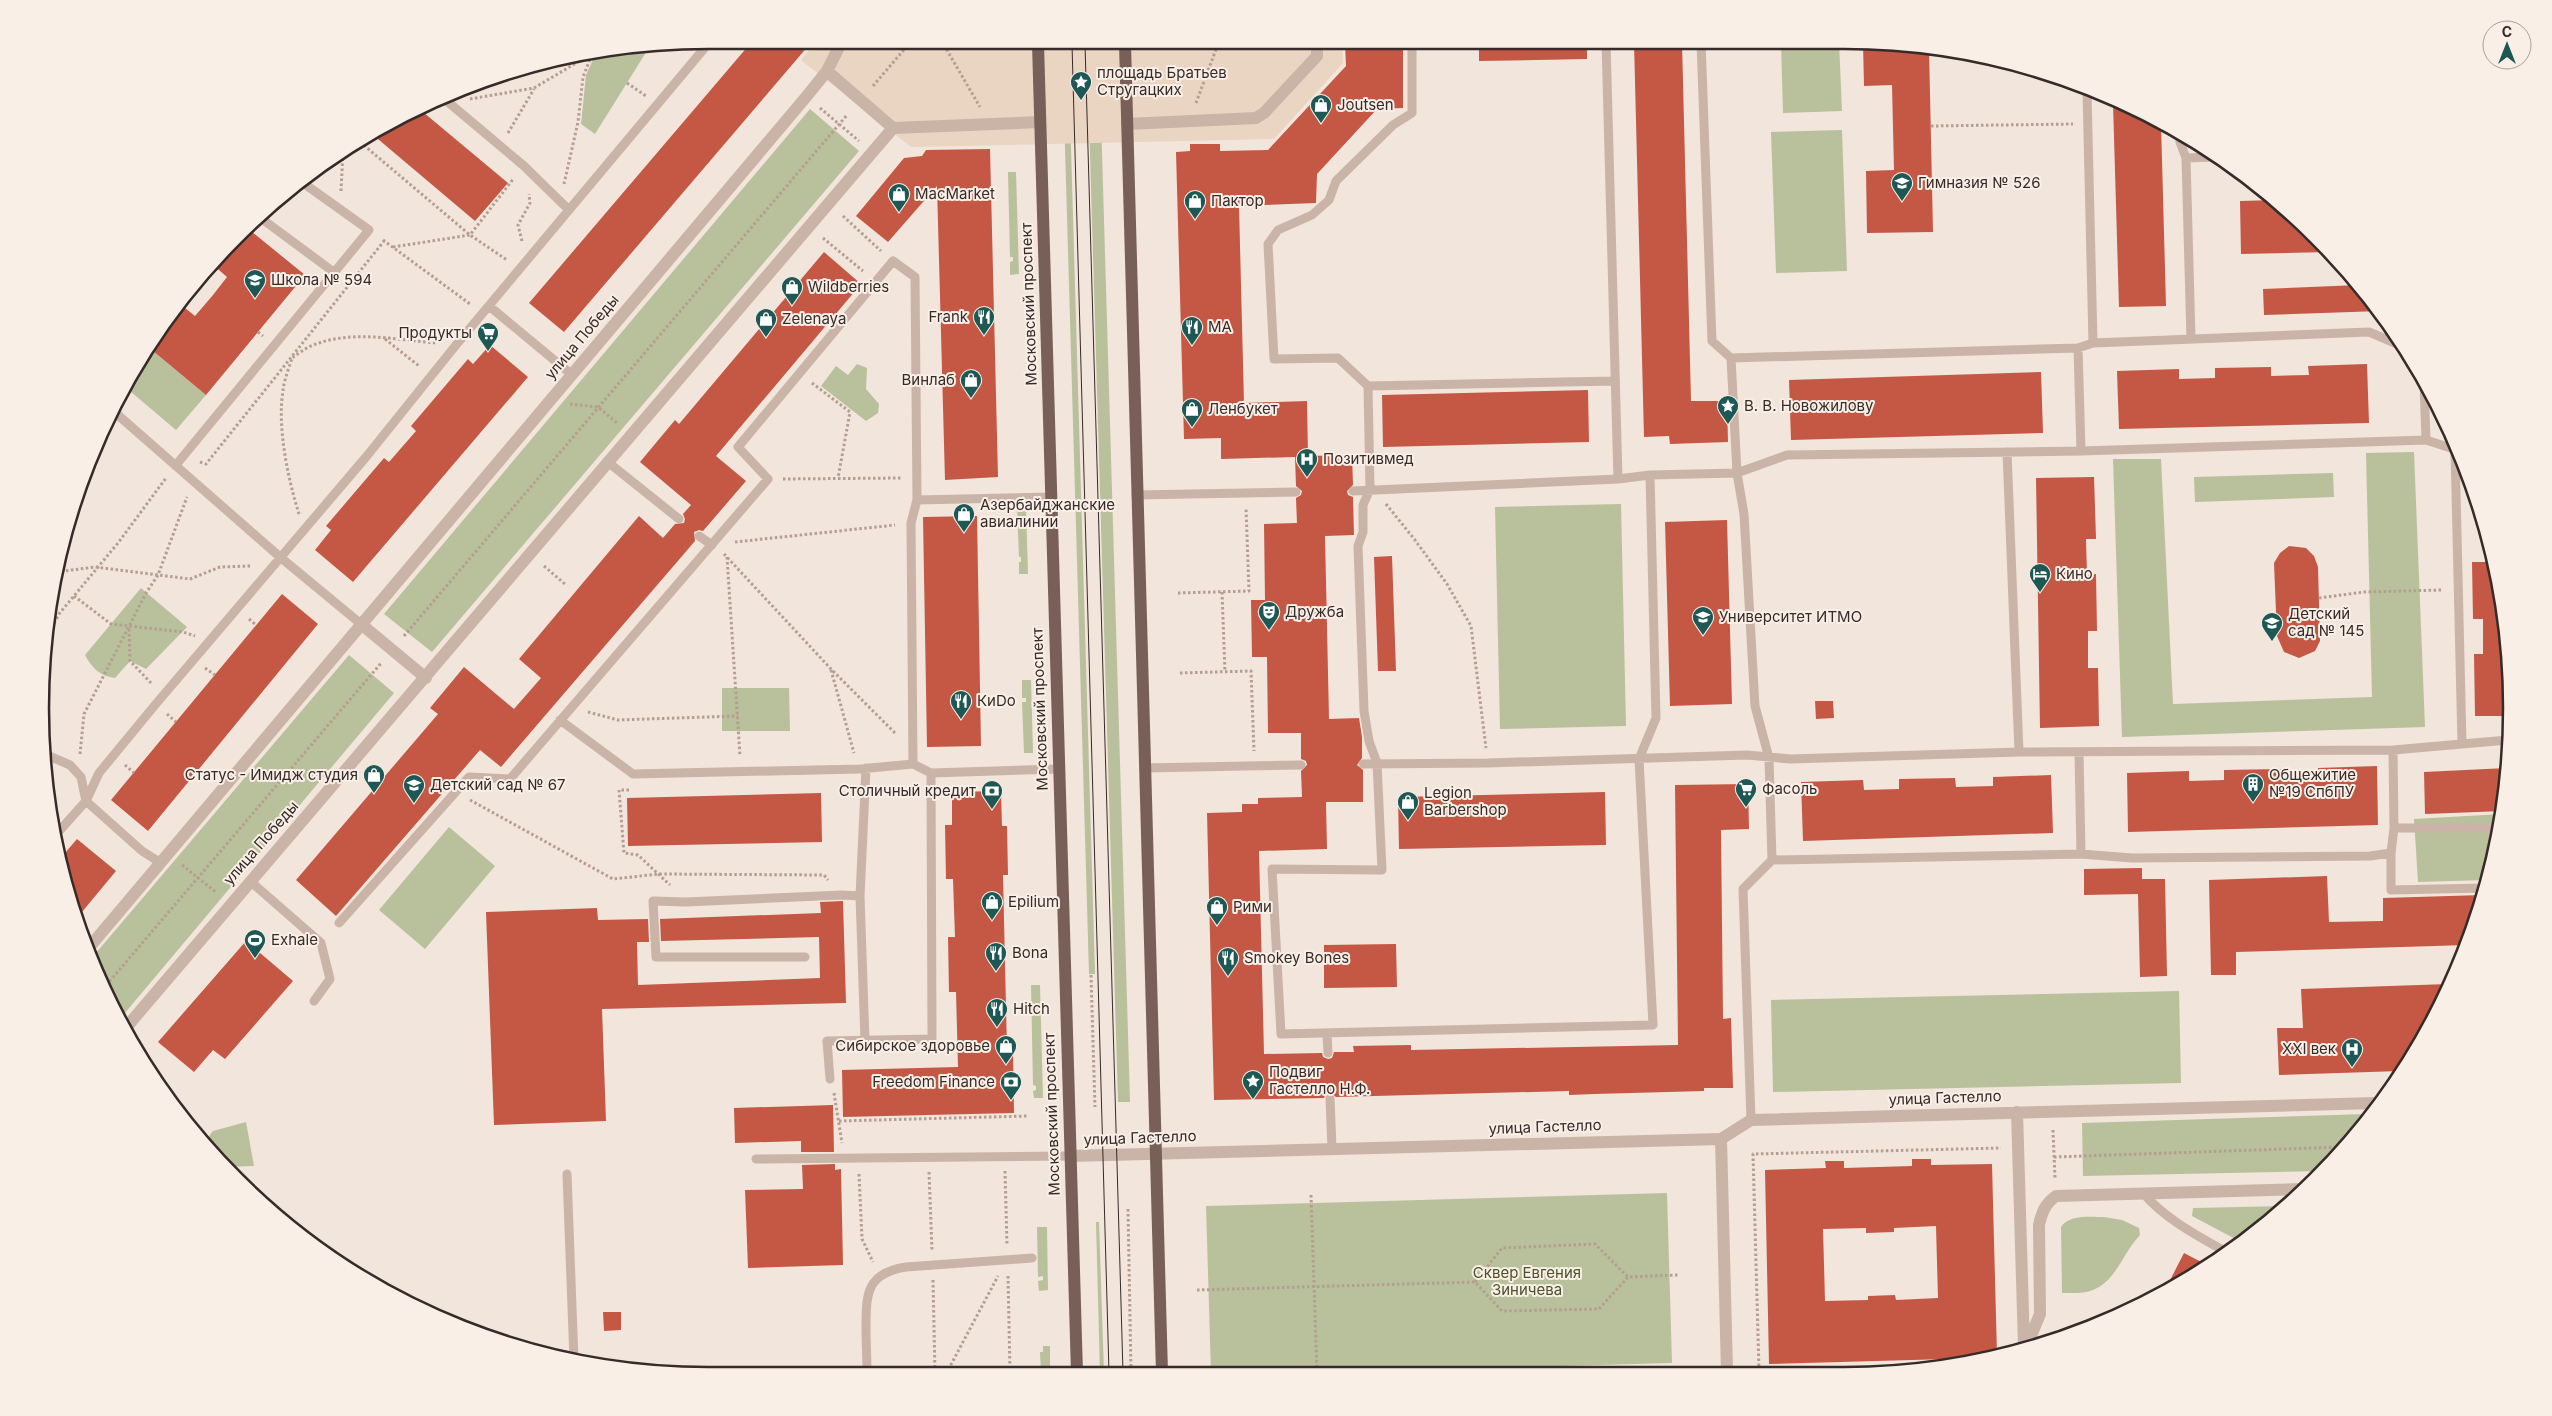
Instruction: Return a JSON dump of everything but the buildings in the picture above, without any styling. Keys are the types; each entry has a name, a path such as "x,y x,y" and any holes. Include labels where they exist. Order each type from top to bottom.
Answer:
{"main road":[{"name":"Московский проспект","path":"1038,49 1069,1156 1077,1367"},
{"path":"1125,49 1136,495 1162,1367"}],"street":[{"path":"838,49 827,71 893,128 1040,122"},
{"path":"1127,124 1247,120 1264,113 1317,56 1317,49"},
{"name":"улица Победы","path":"93,943 827,71"},
{"name":"улица Победы","path":"129,1024 610,463 893,128"},
{"path":"361,624 426,678"},
{"name":"улица Гастелло","path":"1751,1120 2372,1102"},
{"name":"улица Гастелло","path":"2017,1112 2025,1342"},
{"path":"1727,1367 1721,1139 1751,1120"},
{"name":"улица Гастелло","path":"1069,1156 1721,1139"},
{"path":"2056,1196 2295,1188"},
{"name":"улица Гастелло","path":"2028,1341 2040,1314 2039,1225 2042,1212 2048,1201 2056,1196"}],"lane":[{"path":"60,830 86,801 99,773 209,640 276,554 303,529 366,457 456,345 703,49"},
{"path":"1412,49 1412,113 1393,125 1336,181 1329,200 1312,215 1278,230 1268,244 1274,359 1338,358 1368,386 1615,381"},
{"path":"1606,49 1618,479"},
{"path":"1701,49 1712,341 1731,358 2078,348 2093,343 2368,332 2392,342"},
{"path":"2086,95 2093,343"},
{"path":"449,102 524,166 569,210"},
{"path":"2180,141 2186,158 2191,339"},
{"path":"2186,158 2206,157"},
{"path":"180,461 369,230 307,185"},
{"path":"264,221 335,273"},
{"path":"339,923 469,777 510,779 768,479 738,447 893,261 915,277 917,500 911,523 913,764"},
{"path":"489,306 572,374"},
{"path":"2078,348 2081,451"},
{"path":"1731,358 1737,473 1744,514 1755,706 1769,758 1772,860"},
{"path":"1368,386 1370,489 1363,505 1363,532 1358,546 1364,711 1369,741 1377,763 1382,870 1272,869 1281,1034 1653,1025 1639,759 1656,718 1650,475"},
{"path":"2424,396 2426,440"},
{"path":"118,414 180,461 193,480 276,554 361,624"},
{"path":"1353,490 1618,479 1650,475 1737,473 1787,455 2081,451 2426,440 2449,448"},
{"path":"2006,452 2019,752"},
{"path":"610,463 679,520"},
{"path":"2456,465 2462,744"},
{"path":"1136,495 1296,492"},
{"path":"917,500 1051,497"},
{"path":"699,536 712,545"},
{"path":"560,720 633,774 862,769 913,764 930,774 1058,769"},
{"path":"1363,764 1488,763 1747,755 1769,758 2019,752 2393,750 2502,741"},
{"path":"2393,750 2394,828 2391,852 2391,890 2478,888"},
{"path":"2079,752 2081,854"},
{"path":"50,756 70,765 81,777 86,801 142,851 161,863"},
{"path":"1144,768 1301,765"},
{"path":"862,769 860,896 865,1041"},
{"path":"830,1079 827,1041 932,1040 930,774"},
{"path":"2394,828 2492,828"},
{"path":"1751,1120 1743,889 1772,860 2081,854 2142,858 2370,856 2391,852"},
{"path":"250,881 321,943 330,979 314,1000"},
{"path":"805,957 656,957 653,901 686,902 842,895 860,896"},
{"path":"1328,1034 1328,1053"},
{"path":"1330,1098 1332,1149"},
{"path":"756,1159 837,1156 844,1159 1069,1156"},
{"path":"567,1174 574,1354"},
{"path":"2143,1193 2154,1206 2220,1249"},
{"path":"867,1367 866,1299 871,1286 880,1276 894,1269 906,1267 1032,1258"}],"path":[{"path":"873,86 905,49"},
{"path":"946,49 980,107 987,107"},
{"path":"1189,123 1216,49"},
{"path":"560,202 580,123 583,76 590,59"},
{"path":"458,98 534,88 578,61"},
{"path":"500,147 534,88"},
{"path":"815,105 863,144"},
{"path":"109,981 847,116"},
{"path":"1931,126 2087,124"},
{"path":"364,146 470,234 520,269"},
{"path":"340,209 343,160"},
{"path":"393,247 470,234 524,166"},
{"path":"524,166 530,203 518,224 527,261"},
{"path":"842,216 893,261"},
{"path":"369,230 483,314"},
{"path":"823,238 876,282"},
{"path":"54,624 59,614 95,567 118,543 180,461 206,464 384,241"},
{"path":"384,338 432,376"},
{"path":"303,529 287,476 283,430 282,392 292,358 315,344 338,339 384,338 456,345"},
{"path":"800,374 850,412 838,478"},
{"path":"562,402 579,407 598,407 614,421"},
{"path":"768,479 917,478"},
{"path":"81,777 80,760 84,714 129,626 158,575 193,480"},
{"path":"1370,489 1382,500 1415,540 1447,584 1471,626 1488,763"},
{"path":"1178,593 1249,591 1246,492"},
{"path":"712,545 911,523"},
{"path":"712,545 727,557 831,669 914,751"},
{"path":"63,571 95,567 190,579 220,567 258,565 276,554"},
{"path":"727,557 741,772"},
{"path":"540,562 566,585"},
{"path":"2319,598 2364,592 2458,590"},
{"path":"1222,592 1225,672"},
{"path":"74,596 111,624 183,632 209,640"},
{"path":"129,626 130,661 163,695"},
{"path":"831,669 862,769"},
{"path":"1180,673 1251,671 1254,766"},
{"path":"571,708 618,720 738,716"},
{"path":"641,774 642,790 619,790 624,853 638,855 686,902"},
{"path":"455,792 612,879 659,874 824,875 842,895"},
{"path":"178,861 196,878 217,893"},
{"path":"1091,975 1095,1107"},
{"path":"830,1079 839,1121 844,1159"},
{"path":"2052,1111 2056,1196"},
{"path":"839,1121 1028,1116"},
{"path":"1759,1367 1754,1154 2000,1148 2001,1158"},
{"path":"2054,1157 2335,1148"},
{"path":"859,1158 862,1239 880,1276"},
{"path":"1311,1195 1317,1367"},
{"path":"1128,1210 1131,1367"},
{"path":"1475,1282 1502,1248 1595,1244 1628,1277"},
{"path":"950,1367 980,1306 1003,1268"},
{"path":"1197,1290 1475,1282 1502,1311 1599,1309 1628,1277 1678,1275"}],"green space":[{"path":"1062,49 1068,49 1095,974 1089,974"},
{"path":"1781,49 1839,49 1842,111 1783,113"},
{"path":"1099,50 1130,1102 1118,1102 1087,51"},
{"path":"646,52 595,134 581,124 586,75 593,59"},
{"path":"810,109 859,151 432,652 384,614"},
{"path":"1842,130 1847,271 1776,273 1771,132"},
{"path":"1008,172 1016,172 1019,274 1010,275 1010,262 1013,261 1013,257 1010,257"},
{"path":"154,352 206,395 176,430 130,391"},
{"path":"857,364 867,368 866,389 879,404 878,413 866,421 821,386 836,366 848,375"},
{"path":"2414,452 2425,727 2122,737 2113,459 2161,459 2173,704 2372,697 2366,453"},
{"path":"2333,473 2334,497 2195,502 2194,477"},
{"path":"1621,504 1626,726 1500,729 1495,507"},
{"path":"1017,507 1026,507 1028,574 1019,574 1021,557 1019,557"},
{"path":"141,588 187,627 146,669 130,661 115,678 105,675 91,664 85,655"},
{"path":"349,655 394,693 124,1014 96,953"},
{"path":"1022,680 1031,680 1033,753 1024,753 1022,702 1026,702 1026,698 1022,698"},
{"path":"722,688 789,688 790,731 722,731"},
{"path":"2495,814 2481,880 2418,882 2414,819"},
{"path":"449,827 495,866 425,949 379,910"},
{"path":"1031,985 1040,985 1043,1098 1034,1098 1033,1091 1036,1090 1036,1086 1033,1085"},
{"path":"2179,991 2181,1083 1773,1092 1771,1000"},
{"path":"2363,1114 2340,1143 2313,1171 2083,1176 2082,1123"},
{"path":"246,1122 254,1166 235,1167 208,1138 213,1131"},
{"name":"Сквер Евгения Зиничева","path":"1667,1193 1672,1363 1520,1367 1211,1367 1206,1206"},
{"path":"2276,1206 2234,1239 2192,1216 2193,1208"},
{"path":"2104,1217 2122,1220 2139,1228 2140,1235 2114,1273 2101,1286 2086,1292 2062,1293 2061,1227 2069,1220 2075,1218"},
{"path":"1096,1222 1099,1222 1104,1367 1100,1367"},
{"path":"1037,1227 1047,1227 1048,1290 1039,1291 1038,1281 1043,1280 1043,1276 1038,1277"},
{"path":"1043,1346 1050,1346 1050,1367 1041,1367 1040,1352 1043,1352"}],"shaded area":[{"name":"площадь Братьев Стругацких","path":"810,49 1342,49 1343,63 1274,139 911,147 801,60"}],"tram line":[{"path":"1072,49 1109,1367"},
{"path":"1085,49 1123,1367"}],"place":[{"name":"площадь Братьев Стругацких","path":"1081,101"},
{"name":"Joutsen","path":"1321,124"},
{"name":"Гимназия № 526","path":"1902,202"},
{"name":"MacMarket","path":"899,213"},
{"name":"Пактор","path":"1195,220"},
{"name":"Школа № 594","path":"255,299"},
{"name":"Wildberries","path":"792,306"},
{"name":"Frank","path":"984,336"},
{"name":"Zelenaya","path":"766,338"},
{"name":"MA","path":"1192,346"},
{"name":"Продукты","path":"488,352"},
{"name":"Винлаб","path":"971,399"},
{"name":"В. В. Новожилову","path":"1728,425"},
{"name":"Ленбукет","path":"1192,428"},
{"name":"Позитивмед","path":"1307,478"},
{"name":"Азербайджанские авиалинии","path":"964,533"},
{"name":"Кино","path":"2040,593"},
{"name":"Дружба","path":"1269,631"},
{"name":"Университет ИТМО","path":"1703,636"},
{"name":"Детский сад № 145","path":"2272,642"},
{"name":"КиDo","path":"961,720"},
{"name":"Статус - Имидж студия","path":"374,794"},
{"name":"Общежитие №19 СпбПУ","path":"2253,803"},
{"name":"Детский сад № 67","path":"414,804"},
{"name":"Фасоль","path":"1746,808"},
{"name":"Столичный кредит","path":"992,810"},
{"name":"Legion Barbershop","path":"1408,821"},
{"name":"Epilium","path":"992,921"},
{"name":"Рими","path":"1217,926"},
{"name":"Exhale","path":"255,959"},
{"name":"Bona","path":"996,972"},
{"name":"Smokey Bones","path":"1228,977"},
{"name":"Hitch","path":"997,1028"},
{"name":"Сибирское здоровье","path":"1006,1065"},
{"name":"XXI век","path":"2352,1068"},
{"name":"Подвиг Гастелло Н.Ф.","path":"1253,1100"},
{"name":"Freedom Finance","path":"1011,1101"}]}
